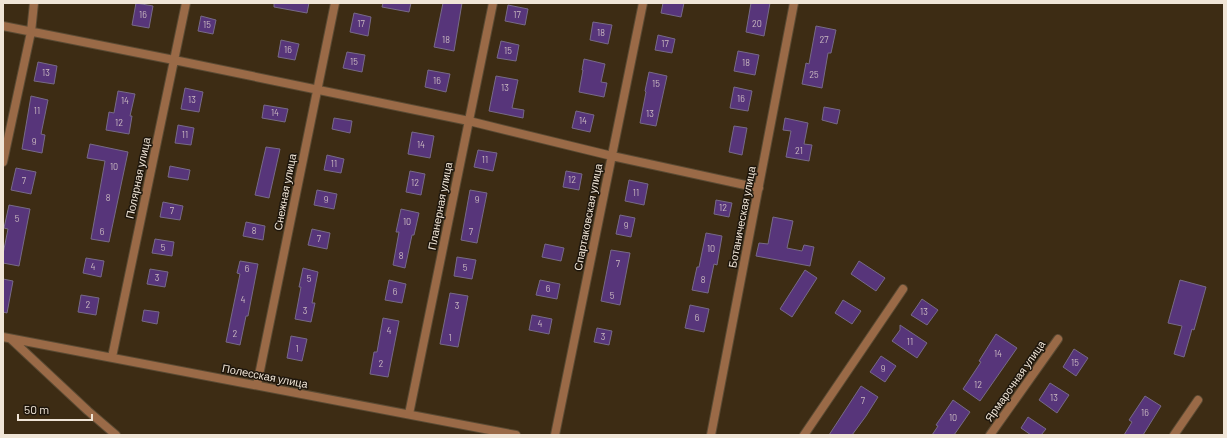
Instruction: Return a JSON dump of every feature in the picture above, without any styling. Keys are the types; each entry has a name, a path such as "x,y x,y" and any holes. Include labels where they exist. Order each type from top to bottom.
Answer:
{"street":[{"path":"3,162 31,32 34,3"},
{"name":"Полярная улица","path":"112,358 186,3"},
{"name":"Снежная улица","path":"257,385 335,3"},
{"name":"Планерная улица","path":"409,414 493,3"},
{"name":"Спартаковская улица","path":"555,435 643,3"},
{"name":"Ботаническая улица","path":"711,435 794,3"},
{"path":"3,26 469,121 612,156 759,188"},
{"path":"804,435 903,289"},
{"name":"Полесская улица","path":"7,337 516,435"},
{"name":"Полесская улица","path":"7,337 116,435"},
{"name":"Ярмарочная улица","path":"990,435 1058,339"},
{"path":"1174,435 1198,400"}],"building":[{"path":"136,3 153,6 149,28 132,25"},
{"path":"274,3 309,3 307,13 274,7"},
{"path":"383,3 411,3 409,12 382,7"},
{"path":"443,3 462,3 454,51 434,47"},
{"path":"663,3 684,3 681,17 661,13"},
{"path":"751,3 770,3 764,36 746,32"},
{"path":"508,5 528,9 525,25 505,21"},
{"path":"354,13 371,17 368,36 350,32"},
{"path":"201,16 216,20 213,34 198,31"},
{"path":"593,22 612,25 608,44 590,40"},
{"path":"816,26 836,30 831,53 828,53 822,88 802,84 806,63 809,64"},
{"path":"658,35 675,39 672,53 655,50"},
{"path":"281,40 299,44 295,60 278,57"},
{"path":"501,41 519,45 516,61 497,58"},
{"path":"738,51 759,55 755,75 734,71"},
{"path":"347,52 365,55 362,72 343,68"},
{"path":"584,59 605,64 601,82 607,83 604,97 579,92"},
{"path":"38,62 57,66 54,84 34,81"},
{"path":"428,70 450,74 446,92 425,87"},
{"path":"649,72 667,76 656,126 640,123"},
{"path":"496,76 518,80 512,108 524,110 523,118 489,111"},
{"path":"734,87 752,91 748,111 730,108"},
{"path":"185,88 203,92 199,112 181,109"},
{"path":"118,91 135,94 130,116 132,116 129,134 106,130 109,112 114,113"},
{"path":"31,96 48,100 41,134 45,135 42,153 22,149"},
{"path":"264,105 288,109 285,122 262,118"},
{"path":"824,107 840,110 837,124 822,120"},
{"path":"576,111 594,115 590,132 572,128"},
{"path":"334,118 352,121 350,133 332,129"},
{"path":"785,118 808,123 804,144 812,145 809,161 786,157 791,131 783,130"},
{"path":"178,125 194,128 191,145 175,143"},
{"path":"734,126 747,128 742,155 729,152"},
{"path":"412,132 434,136 430,158 408,154"},
{"path":"90,144 128,152 109,242 91,239 105,161 87,158"},
{"path":"266,147 280,149 269,198 255,195"},
{"path":"478,150 497,153 493,171 474,167"},
{"path":"327,155 344,159 341,173 324,170"},
{"path":"170,166 190,170 188,180 168,177"},
{"path":"16,168 36,172 31,194 11,190"},
{"path":"410,171 425,174 421,195 406,192"},
{"path":"566,171 582,174 579,190 563,187"},
{"path":"629,180 648,184 644,205 625,201"},
{"path":"317,190 337,194 334,209 314,205"},
{"path":"470,190 487,193 477,243 461,240"},
{"path":"716,200 732,203 729,217 714,214"},
{"path":"163,202 183,206 180,220 160,217"},
{"path":"9,205 30,209 19,266 3,263 3,254 8,229 4,228"},
{"path":"401,209 419,213 414,235 412,235 405,268 393,265 399,232 396,232"},
{"path":"620,215 635,218 631,237 616,234"},
{"path":"773,217 793,221 787,248 802,251 804,245 814,247 810,266 756,256 759,243 768,244"},
{"path":"246,222 265,226 263,240 243,236"},
{"path":"312,229 330,233 327,249 308,245"},
{"path":"706,233 722,236 717,265 714,264 708,293 692,290 697,267 699,267"},
{"path":"155,239 174,242 172,256 152,253"},
{"path":"545,244 564,248 561,261 542,257"},
{"path":"611,250 630,253 620,305 601,301"},
{"path":"457,257 476,260 472,279 454,276"},
{"path":"86,258 104,261 101,277 83,273"},
{"path":"240,261 258,264 248,316 246,316 240,345 226,342 240,274 237,273"},
{"path":"859,261 885,278 876,291 851,274"},
{"path":"303,268 318,272 312,303 315,303 311,322 295,319"},
{"path":"150,269 168,272 165,287 147,284"},
{"path":"805,270 817,278 792,317 780,309"},
{"path":"3,279 13,281 7,313 3,312"},
{"path":"389,280 406,284 402,303 385,300"},
{"path":"540,280 560,284 557,299 536,295"},
{"path":"1180,280 1206,287 1194,330 1192,329 1184,357 1174,354 1182,326 1168,323"},
{"path":"450,293 468,296 458,347 440,344"},
{"path":"81,295 99,298 96,315 78,312"},
{"path":"922,299 938,310 927,325 911,315"},
{"path":"843,300 861,311 852,324 835,313"},
{"path":"690,305 709,309 704,332 685,328"},
{"path":"144,310 159,312 157,324 142,321"},
{"path":"532,315 552,319 549,334 529,330"},
{"path":"383,318 399,321 388,377 370,374 374,352 377,352"},
{"path":"900,325 927,343 917,358 892,341 900,330"},
{"path":"597,328 612,331 609,345 594,342"},
{"path":"996,334 1017,348 980,401 963,389 981,362 979,361"},
{"path":"291,336 307,339 302,361 287,358"},
{"path":"1074,349 1088,358 1076,376 1063,367"},
{"path":"881,356 896,366 885,382 870,372"},
{"path":"1050,383 1069,395 1057,413 1039,400"},
{"path":"861,386 878,397 866,416 852,435 829,435"},
{"path":"1145,396 1161,406 1143,435 1124,435 1132,422 1129,420"},
{"path":"953,400 970,412 954,435 932,435 938,426 936,425"},
{"path":"1028,417 1046,429 1041,435 1031,435 1021,428"}]}
